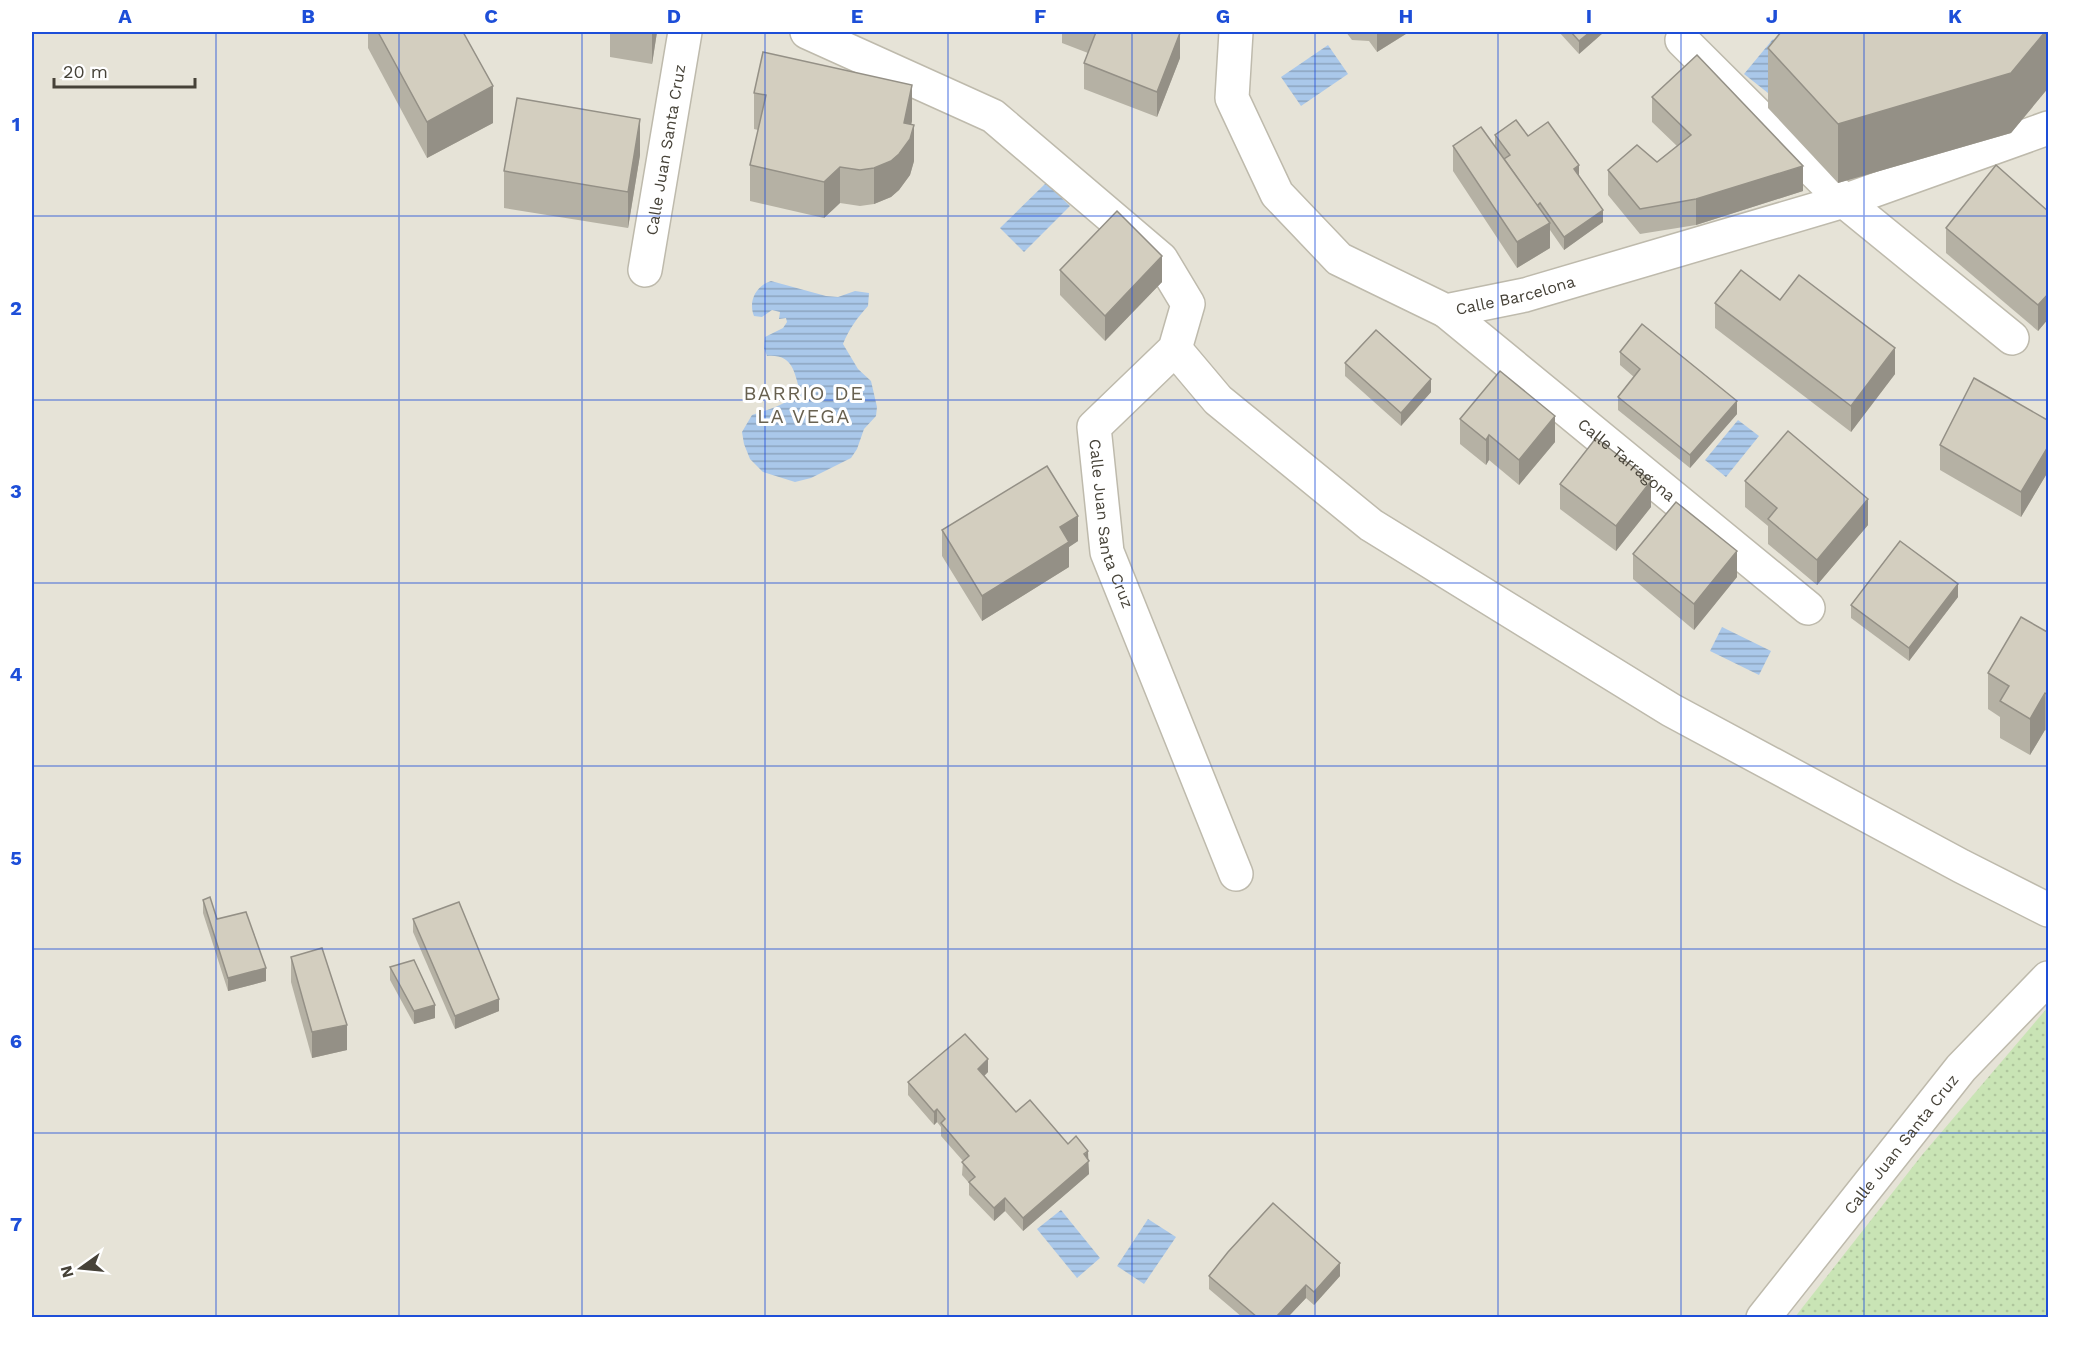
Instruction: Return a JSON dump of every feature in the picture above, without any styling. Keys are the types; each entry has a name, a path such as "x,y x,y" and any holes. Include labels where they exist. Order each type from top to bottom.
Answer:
{"street":[{"name":"Calle Juan Santa Cruz","path":"645,270 685,32"},
{"name":"Calle Juan Santa Cruz","path":"807,32 993,116 1161,259 1188,304 1175,349 1094,428 1107,552 1236,874"},
{"name":"Calle Barcelona","path":"1236,32 1232,98 1277,194 1339,260 1446,310 1525,295 1844,201 2049,128"},
{"path":"1682,40 1844,201 2012,338"},
{"name":"Calle Tarragona","path":"1446,310 1808,608"},
{"path":"1175,349 1218,400 1371,525 1671,710 1960,866 2049,910"},
{"name":"Calle Juan Santa Cruz","path":"1763,1317 1961,1068 2049,978"}],"shaded area":[{"path":"32,32 2048,32 2048,1317 32,1317"}],"green space":[{"path":"2048,1007 2048,1317 1795,1317 1922,1155"}],"water":[{"path":"1773,39 1796,59 1768,93 1744,74"},
{"path":"1328,45 1348,74 1301,106 1281,77"},
{"path":"1046,183 1070,206 1024,252 1000,228"},
{"path":"771,281 826,296 838,297 855,291 869,293 868,306 848,333 843,344 858,369 871,381 877,407 876,416 864,429 851,458 811,478 795,482 763,472 750,459 742,432 752,415 771,409 800,392 791,365 782,358 767,356 764,348 765,337 783,328 787,322 786,318 779,319 780,312 772,310 762,317 754,316 752,310 757,290"},
{"path":"1738,420 1759,436 1726,477 1705,460"},
{"path":"1722,627 1771,651 1759,675 1710,651"},
{"path":"1061,1210 1100,1258 1077,1278 1037,1229"},
{"path":"1148,1219 1176,1237 1144,1284 1117,1266"}],"building":[{"path":"378,32 463,32 493,86 427,122"},
{"path":"1096,32 1180,33 1157,92 1084,63"},
{"path":"1571,32 1590,32 1579,41"},
{"path":"1781,32 2045,32 2011,73 1838,124 1768,48"},
{"path":"763,52 912,85 904,123 914,125 910,139 891,161 874,168 860,170 840,167 824,182 750,165 766,95 754,93"},
{"path":"1697,55 1803,166 1696,199 1640,209 1608,170 1637,145 1657,162 1691,135 1652,97"},
{"path":"517,98 640,119 628,192 504,171"},
{"path":"1516,120 1528,136 1548,122 1579,165 1574,169 1603,210 1564,237 1540,203 1537,206 1504,159 1510,155 1495,135"},
{"path":"1481,127 1550,223 1517,242 1453,146"},
{"path":"1996,165 2049,212 2049,293 2038,305 1946,228"},
{"path":"1117,211 1162,256 1105,316 1060,270"},
{"path":"1741,270 1780,300 1799,275 1895,348 1851,406 1715,303"},
{"path":"1642,324 1737,401 1690,455 1618,397 1640,369 1620,352"},
{"path":"1376,330 1431,379 1401,413 1345,363"},
{"path":"1500,371 1555,416 1519,460 1489,435 1486,440 1460,419"},
{"path":"1974,378 2049,421 2049,445 2021,492 1940,445"},
{"path":"1788,431 1868,499 1817,560 1768,519 1777,508 1745,481"},
{"path":"1596,438 1651,481 1616,526 1560,484"},
{"path":"1047,466 1078,516 1060,527 1069,542 982,596 942,530"},
{"path":"1676,502 1737,551 1694,604 1633,554"},
{"path":"1900,541 1958,584 1909,648 1851,605"},
{"path":"2021,617 2049,633 2049,696 2045,693 2030,719 2000,701 2009,686 1988,673"},
{"path":"210,897 217,919 246,912 266,968 228,978 203,900"},
{"path":"459,902 499,999 455,1016 413,919"},
{"path":"322,948 347,1025 312,1032 291,957"},
{"path":"414,960 435,1005 414,1011 390,967"},
{"path":"965,1034 988,1059 978,1069 1016,1112 1030,1100 1068,1144 1076,1136 1088,1151 1084,1154 1089,1161 1023,1218 1005,1198 994,1208 969,1182 975,1177 962,1162 969,1156 941,1123 945,1119 937,1109 934,1112 908,1082"},
{"path":"1273,1203 1340,1263 1314,1292 1306,1285 1276,1317 1257,1317 1209,1276"}],"district":[{"name":"BARRIO DE LA VEGA","path":"804,404"}]}
